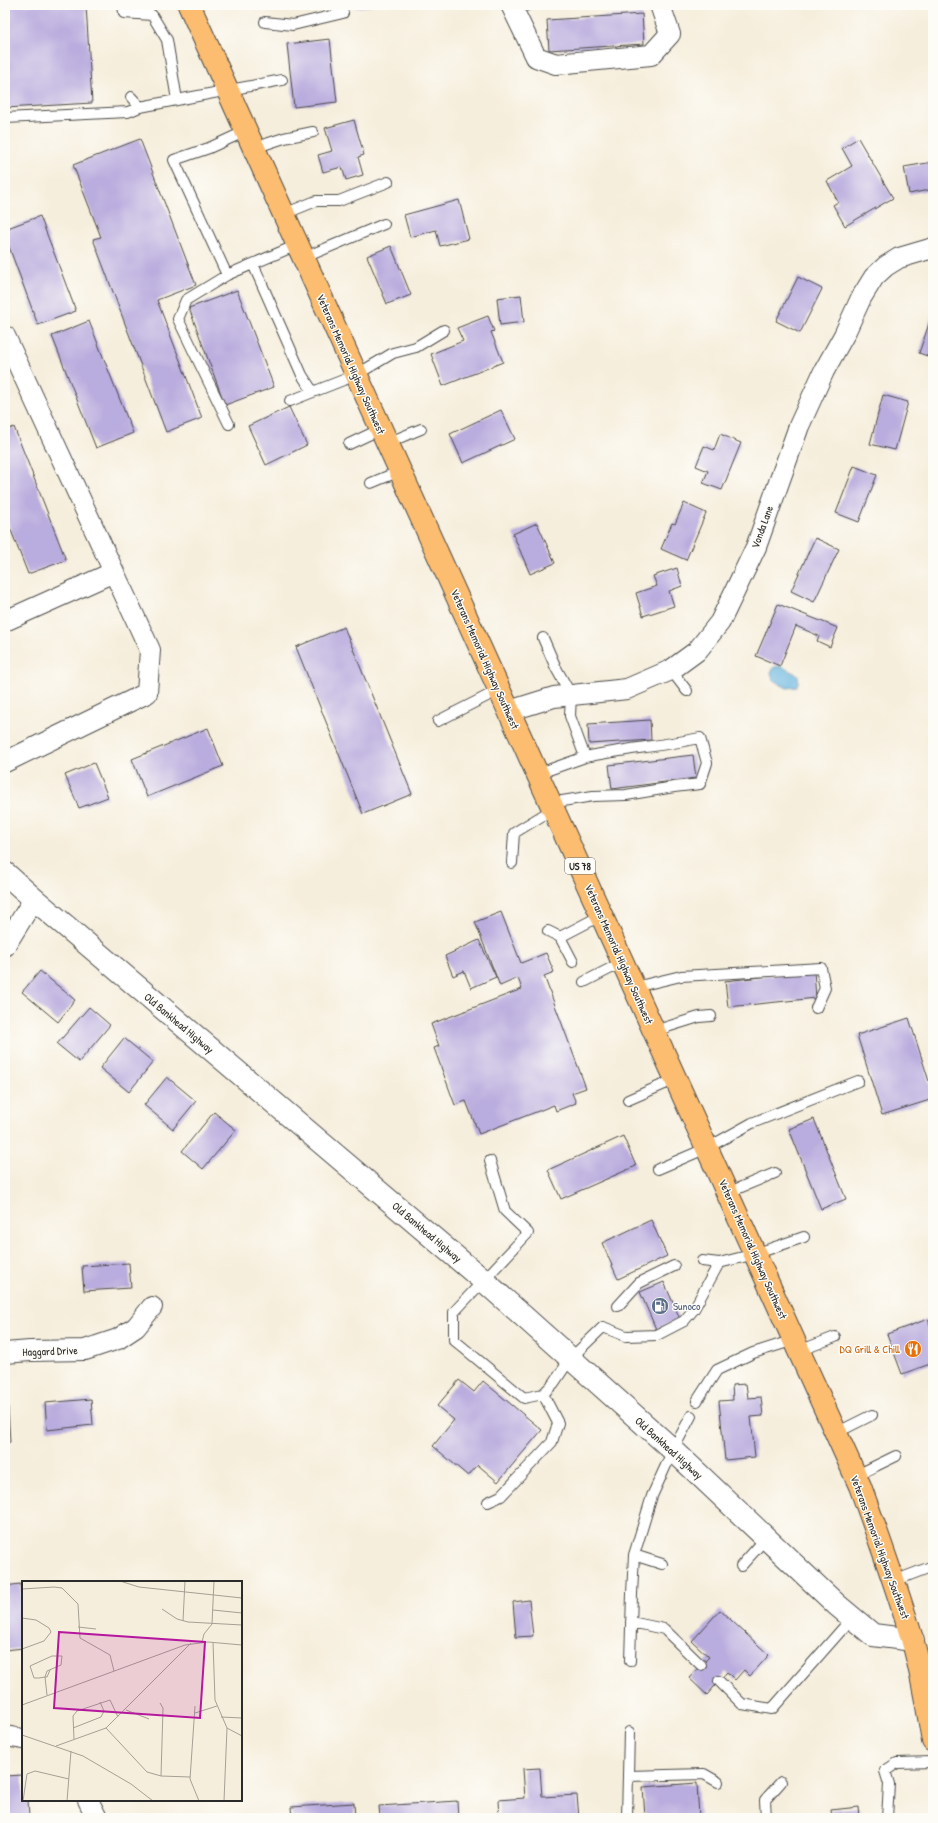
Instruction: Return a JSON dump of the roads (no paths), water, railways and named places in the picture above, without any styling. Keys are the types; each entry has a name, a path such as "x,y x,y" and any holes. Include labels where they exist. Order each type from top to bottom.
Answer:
{"main road":[{"name":"Veterans Memorial Highway Southwest","path":"189,5 635,987 855,1476 894,1581 913,1640 927,1703 933,1740"}],"street":[{"path":"511,5 536,57 556,64 651,55 670,34 660,5"},
{"name":"Vonda Lane","path":"509,711 554,697 627,689 671,670 697,651 720,622 756,546 799,426 824,371 844,335 861,298 874,277 886,266 899,258 933,248"},
{"path":"5,336 150,650 147,693 5,762"},
{"path":"5,621 114,572"},
{"name":"Old Bankhead Highway","path":"5,873 34,900 484,1281 673,1450 766,1538 873,1635 913,1640"},
{"path":"5,946 34,900"},
{"name":"Haggard Drive","path":"5,1353 85,1350 118,1339 136,1327 152,1307"},
{"path":"5,1736 22,1739"},
{"path":"88,1801 97,1818"}],"lane":[{"path":"124,5 124,13 152,15 167,40 177,100"},
{"path":"265,22 293,25 343,13"},
{"path":"5,118 128,112 140,107 282,80"},
{"path":"132,97 140,107"},
{"path":"227,276 174,160 209,148 250,140 284,138 313,132"},
{"path":"284,214 316,202 339,201 388,182"},
{"path":"229,424 178,319 186,300 227,276 253,264 300,251 384,224"},
{"path":"253,264 302,375 313,392"},
{"path":"290,401 356,374 393,354 416,347 444,330"},
{"path":"349,444 422,429"},
{"path":"371,483 400,471"},
{"path":"543,638 556,668 571,695 570,716 585,757"},
{"path":"671,670 687,691"},
{"path":"438,721 499,690"},
{"path":"512,863 514,834 552,806 593,796 626,795 700,784 708,763 700,738 585,757 537,774"},
{"path":"560,937 602,915"},
{"path":"548,930 560,937 573,962"},
{"path":"584,982 623,962"},
{"path":"635,987 681,976 821,968 825,988 816,1008"},
{"path":"654,1031 698,1017 711,1016"},
{"path":"628,1100 676,1078"},
{"path":"658,1169 707,1148 752,1123 858,1081"},
{"path":"490,1161 505,1211 528,1233 454,1312 454,1340 524,1398 543,1394 554,1383 570,1359 603,1327 626,1336 657,1336 684,1321 694,1309 719,1263"},
{"path":"727,1193 775,1173"},
{"path":"702,1261 719,1263 755,1254 804,1237"},
{"path":"618,1306 639,1283 674,1266"},
{"path":"698,1401 717,1370 753,1353 796,1346 835,1337"},
{"path":"488,1502 501,1496 552,1442 558,1423 543,1394"},
{"path":"836,1433 872,1415"},
{"path":"630,1661 634,1555 652,1496 673,1450 691,1416"},
{"path":"855,1476 896,1456"},
{"path":"741,1566 766,1538"},
{"path":"634,1555 662,1564"},
{"path":"894,1581 933,1566"},
{"path":"719,1681 742,1704 772,1709 845,1611"},
{"path":"631,1622 664,1629 701,1665"},
{"path":"627,1818 629,1732"},
{"path":"887,1818 889,1784 885,1771 897,1763 933,1762"},
{"path":"628,1776 704,1774 718,1782"},
{"path":"766,1818 765,1800 781,1782"}],"water":[{"path":"782,666 799,678 796,687 787,688 773,680 771,672 774,667"}],"place":[{"name":"Sunoco","path":"660,1306"},
{"name":"DQ Grill & Chill","path":"913,1349"}]}
